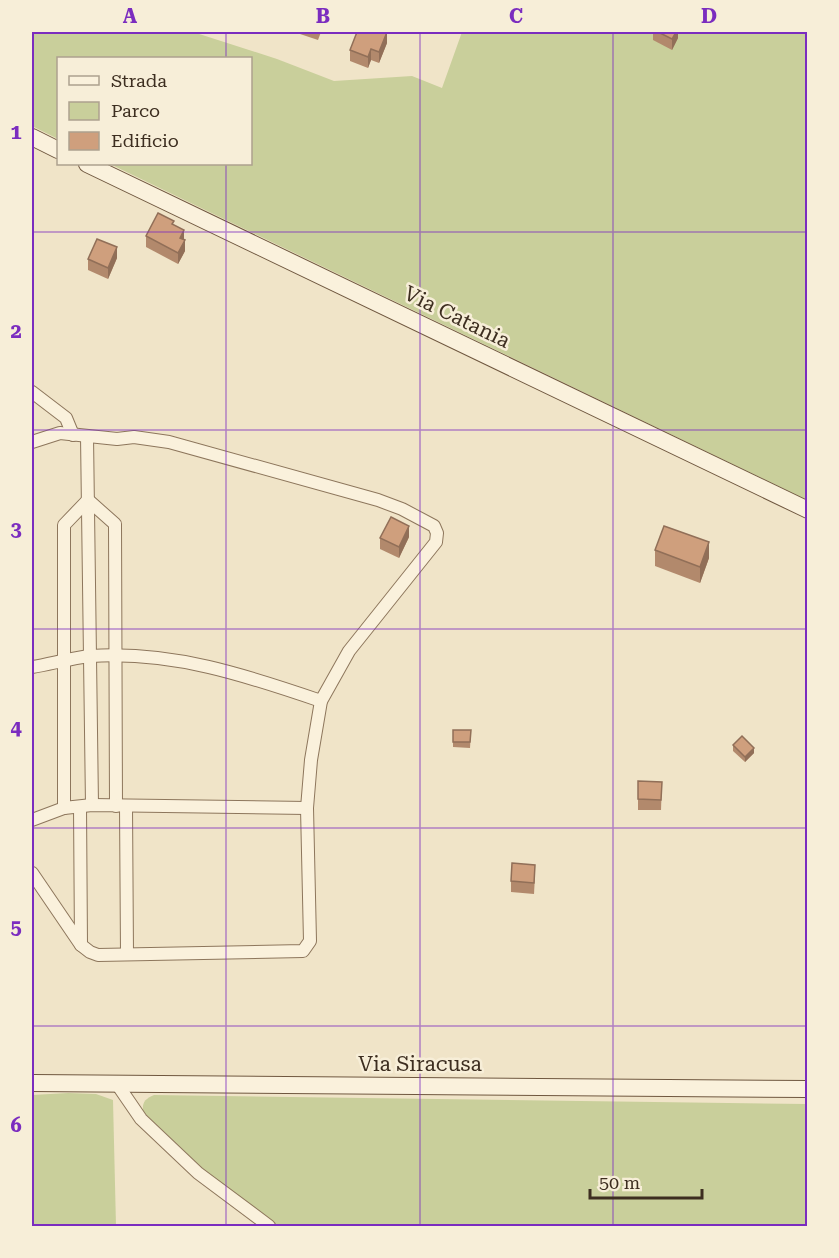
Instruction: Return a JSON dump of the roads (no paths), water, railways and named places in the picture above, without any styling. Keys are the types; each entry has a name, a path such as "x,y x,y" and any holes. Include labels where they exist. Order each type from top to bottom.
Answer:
{"street":[{"path":"32,137 57,150"},
{"name":"Via Catania","path":"89,165 807,510"},
{"path":"32,392 66,418 73,435"},
{"path":"32,442 60,433 117,439 134,437 169,442 378,500 402,509 434,526 437,533 436,542 349,651 321,701 311,760 307,808 310,941 303,951 98,955 81,945 32,873"},
{"path":"81,945 89,656 87,436"},
{"path":"88,500 115,524 116,656 128,954"},
{"path":"64,808 64,525 88,500"},
{"path":"32,667 89,656 145,657 202,664 259,679 321,701"},
{"path":"32,820 64,808 86,806 307,808"},
{"name":"Via Siracusa","path":"32,1083 807,1089"},
{"path":"117,1084 141,1119 198,1173 269,1227"}]}
